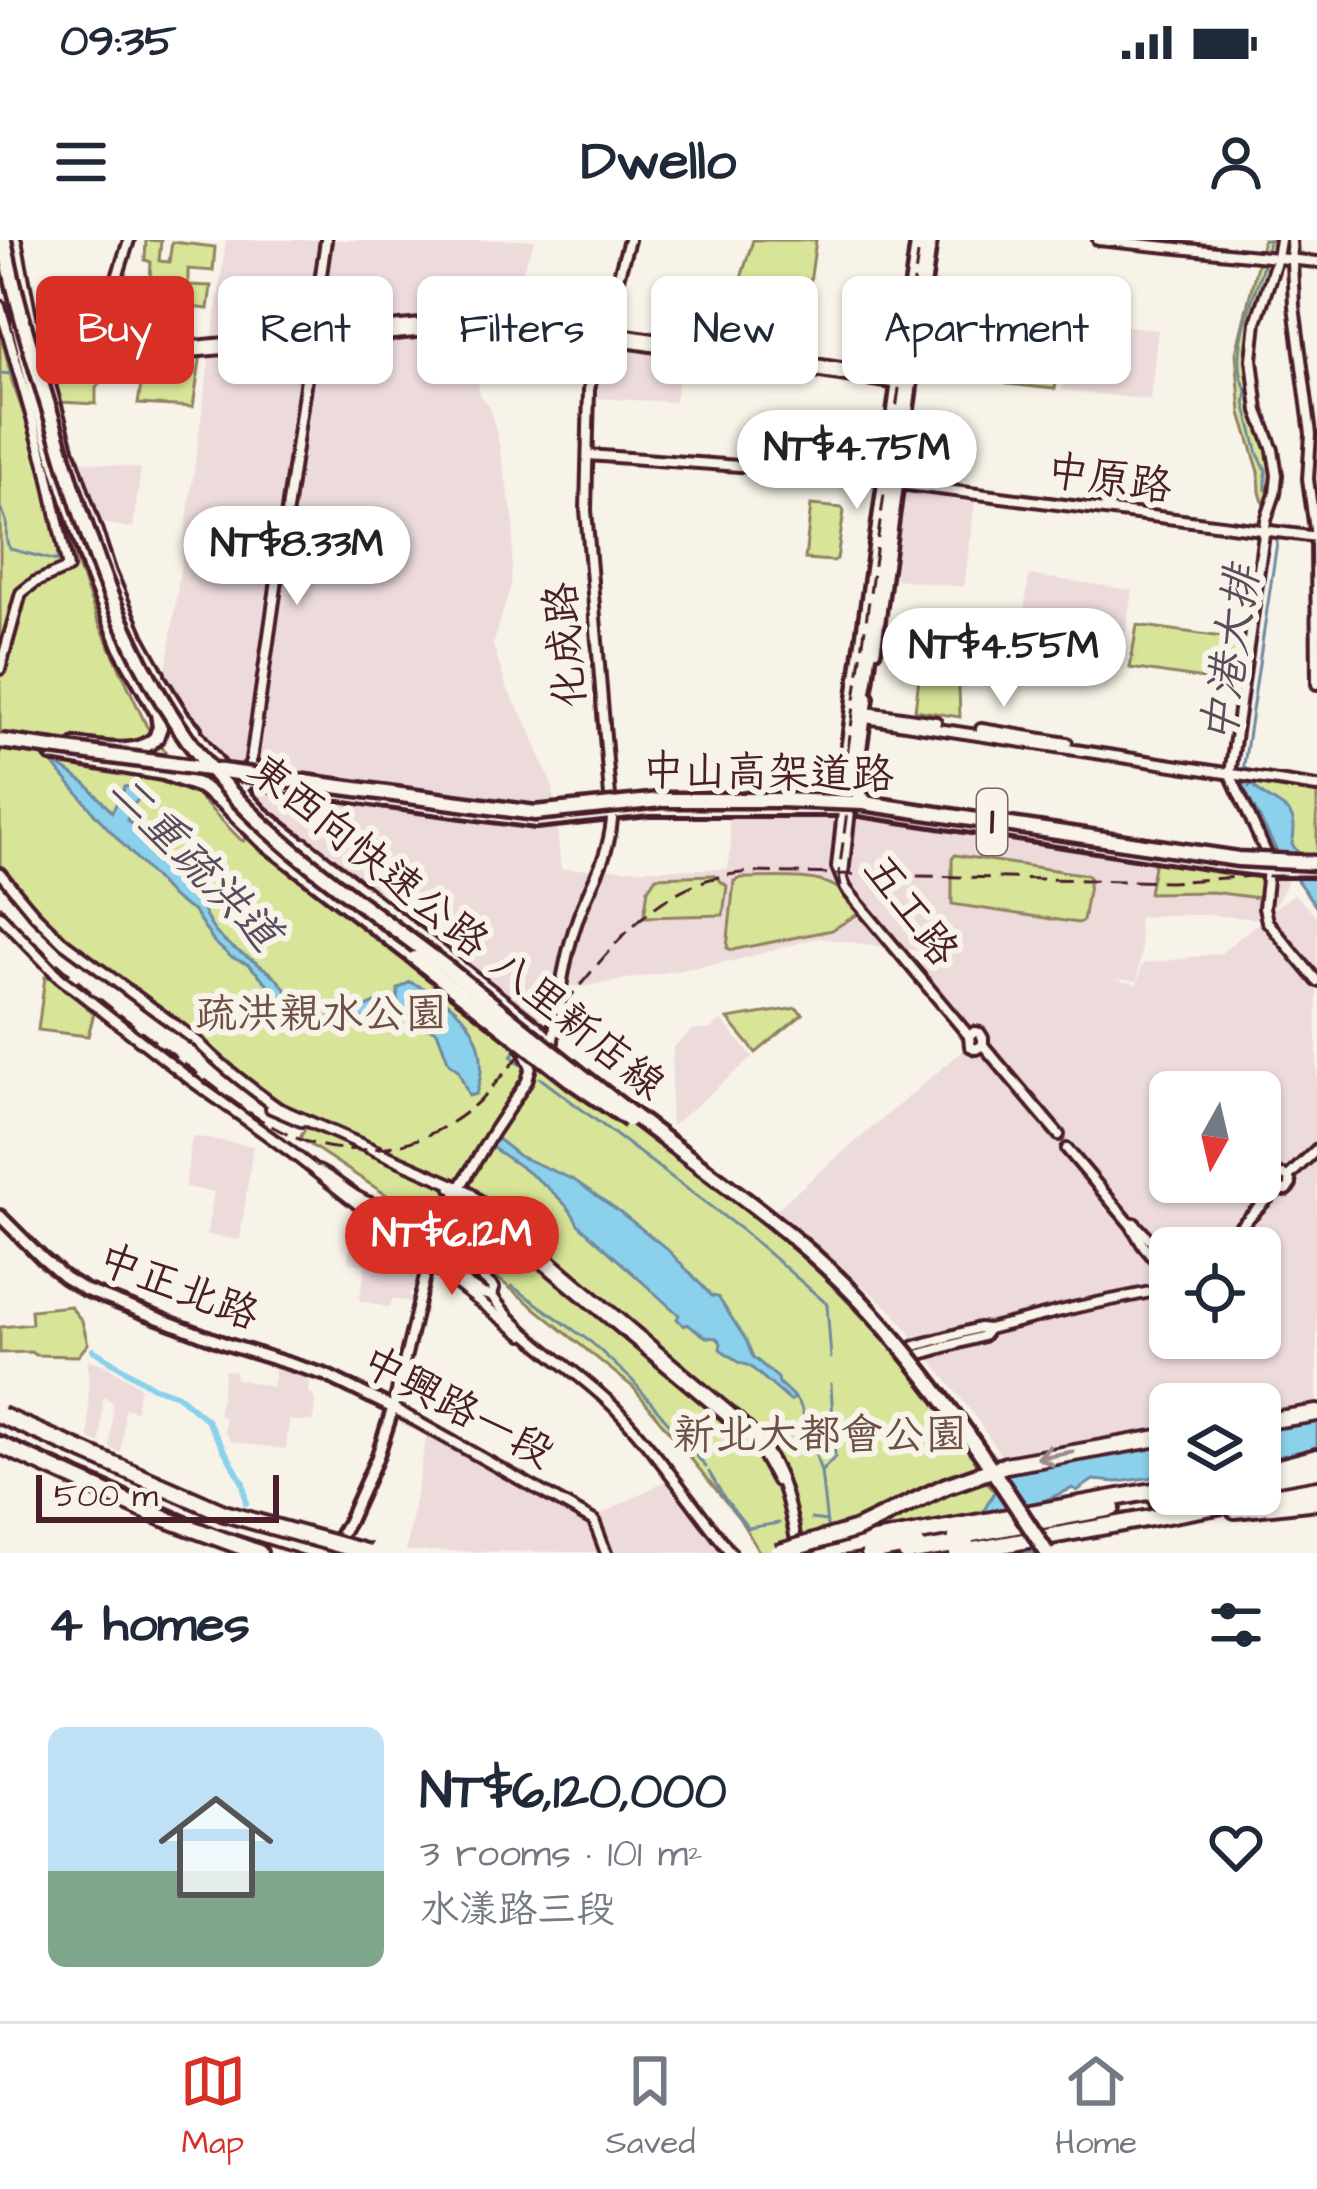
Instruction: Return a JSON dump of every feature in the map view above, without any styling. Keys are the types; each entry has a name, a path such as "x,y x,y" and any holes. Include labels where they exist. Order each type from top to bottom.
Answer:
{"highway":[{"name":"東西向快速公路 八里新店線","path":"8,240 17,318 103,594 150,690 191,754 269,840 819,1266 934,1393 1043,1553"},
{"name":"東西向快速公路 八里新店線","path":"8,240 22,321 92,551 147,673 199,756 274,835 771,1220 843,1282 952,1409 1043,1553"},
{"path":"0,743 142,748 156,738 160,727 158,713 123,651 88,563 17,318"},
{"path":"56,430 111,584 153,671 194,730"},
{"path":"880,555 850,780 856,794 869,804 908,814"},
{"path":"88,563 159,700 207,754"},
{"name":"1","path":"0,743 52,754 219,770"},
{"name":"1","path":"0,743 219,770"},
{"path":"52,754 164,773 200,786 262,841 573,1082 633,1122"},
{"path":"219,770 243,778 387,795"},
{"name":"中山高架道路","path":"219,770 534,819 613,807 862,808 1234,862 1313,865"},
{"name":"中山高架道路","path":"219,770 544,813 661,800 877,804 1238,859 1313,865"},
{"path":"244,785 266,831 370,914 415,958"},
{"path":"244,785 261,814 495,1000 529,1034"},
{"path":"355,788 538,815 579,808"},
{"path":"613,807 847,805"},
{"path":"1281,1419 1317,1413"},
{"path":"0,1415 224,1513 369,1553"},
{"path":"0,1429 219,1520 328,1553"},
{"path":"0,1429 243,1538 296,1553"},
{"path":"777,1553 857,1529 946,1486 1006,1465 1149,1440"},
{"path":"0,1445 155,1515 259,1553"},
{"path":"1281,1475 1317,1467"},
{"path":"808,1553 1149,1493"},
{"path":"1281,1498 1317,1494"},
{"path":"957,1553 1317,1494"},
{"path":"976,1553 1317,1494"},
{"path":"869,1553 1149,1501"},
{"path":"906,1553 1149,1509"}],"main road":[{"path":"920,276 925,240"},
{"path":"847,805 842,783 906,384"},
{"path":"847,805 866,715 892,481"},
{"path":"874,650 880,555"},
{"path":"847,805 880,555"},
{"name":"1","path":"244,785 540,811 727,798 847,805 1275,864 1313,865"},
{"name":"1","path":"387,795 536,821 613,807"},
{"name":"中正北路","path":"0,1216 73,1284 285,1364"},
{"name":"中興路一段","path":"285,1364 326,1376 393,1408"},
{"path":"328,1553 379,1453 393,1408"}],"street":[{"path":"8,240 36,346"},
{"path":"118,276 129,240"},
{"path":"321,276 326,240"},
{"name":"化成路","path":"618,276 628,240"},
{"path":"1098,240 1317,262"},
{"path":"1285,240 1258,335 1256,373 1277,476 1266,520 1234,772 1275,864 1264,908 1268,922 1317,980"},
{"path":"1285,240 1293,260 1294,306 1311,434 1308,479 1316,537 1317,684"},
{"path":"0,306 68,568 21,593 1,665"},
{"path":"627,338 842,371"},
{"path":"47,384 111,573 139,638 194,730 244,785"},
{"path":"244,785 305,384"},
{"name":"化成路","path":"553,1042 570,942 605,858 613,807 586,510 590,384"},
{"name":"中原路","path":"588,455 764,466 1316,537"},
{"path":"82,490 98,554 136,645 162,692 207,754 415,932 553,1042"},
{"path":"866,715 1317,784"},
{"name":"五工路","path":"847,805 836,868 846,890 971,1034 981,1034 981,1046 1060,1144"},
{"path":"0,877 59,945 197,1046 277,1113 460,1190 748,1427 778,1469 790,1505 796,1553"},
{"path":"0,920 43,968 82,1000 429,1260 491,1296 612,1406 731,1553"},
{"path":"433,1233 527,1081 531,1067 523,1048 491,1015 499,1009 553,1042"},
{"path":"1060,1144 1149,1239"},
{"path":"1060,1144 1149,1252"},
{"path":"1240,1227 1276,1190 1287,1190 1288,1177 1317,1149"},
{"path":"310,1169 363,1201 386,1204 433,1233 494,1288 491,1296"},
{"path":"375,1204 378,1213 417,1244 433,1267 563,1364"},
{"path":"393,1408 429,1260"},
{"path":"475,1288 501,1307"},
{"path":"918,1350 979,1328 988,1330 1149,1292"},
{"name":"中興路一段","path":"393,1408 594,1520 606,1553"}],"shaded area":[{"path":"226,240 535,240 520,276 417,276 417,384 478,384 489,406 514,522 511,585 493,645 506,686 553,788 561,869 728,869 727,810 866,814 1282,872 1288,881 1273,909 1294,894 1317,917 1317,1402 1281,1408 1281,1383 1149,1383 1149,1429 1000,1454 895,1314 775,1210 966,1048 965,1036 910,970 950,955 817,938 737,960 605,983 580,987 551,983 541,1019 537,1018 245,794 185,715 165,678 218,297 218,384 393,384 393,276 221,276","holes":["1138,918 1262,919 1221,953 1142,964 1137,984 1110,979 1137,981"]},
{"path":"1131,326 1158,330 1150,400 1062,390 1063,384 1131,384"},
{"path":"627,345 651,348 651,384 678,384 675,402 593,398 594,384 627,384"},
{"path":"79,460 141,469 133,528 99,523"},
{"path":"904,493 975,502 964,587 895,579"},
{"path":"1029,575 1132,590 1124,644 1113,643 1109,666 1018,653"},
{"path":"722,1021 753,1057 672,1126 673,1048 692,1030 708,1030"},
{"path":"192,1136 253,1146 240,1240 206,1235 214,1192 185,1187"},
{"path":"354,1210 420,1259 416,1285 409,1294 412,1302 392,1299 390,1308 359,1300 366,1265 348,1262"},
{"path":"88,1359 140,1386 136,1412 125,1408 121,1453 110,1448 113,1402 103,1397 100,1444 89,1439"},
{"path":"276,1365 310,1374 313,1422 289,1420 286,1449 232,1442 224,1431 225,1418 218,1415 225,1370 235,1372 236,1379 272,1387"},
{"path":"427,1433 553,1506 588,1521 668,1480 723,1553 406,1551"}],"green space":[{"path":"146,240 161,241 159,261 169,262 172,242 215,247 213,271 188,269 188,276 150,276 151,262 145,260"},
{"path":"753,240 816,240 811,276 742,276"},
{"path":"1263,240 1277,240 1251,337 1249,368 1255,413 1272,465 1265,509 1241,413 1236,353"},
{"path":"194,285 211,286 208,309 194,307"},
{"name":"新北大都會公園","path":"0,330 12,381 97,619 146,725 195,793 241,840 246,834 302,878 361,914 802,1254 914,1371 985,1473 1033,1553 760,1553 739,1518 633,1387 429,1223 300,1138 306,1127 143,994 76,950 0,866"},
{"path":"194,354 201,354 193,407 138,404 141,384 194,384"},
{"path":"53,384 99,384 96,404 58,402"},
{"path":"1007,384 1056,384 1055,389"},
{"path":"811,505 844,511 833,561 805,559"},
{"path":"1137,625 1244,640 1237,684 1130,668"},
{"path":"922,654 958,659 960,717 915,710"},
{"path":"1240,780 1317,792 1317,858 1279,858"},
{"path":"955,855 1087,875 1083,921 952,904"},
{"path":"1155,860 1263,875 1259,898 1212,892 1149,893"},
{"path":"713,875 727,886 723,915 644,917 648,889 656,877"},
{"path":"734,881 819,881 840,890 858,914 832,930 732,950 727,948"},
{"path":"45,977 94,1013 88,1036 38,1030"},
{"path":"796,1008 803,1014 756,1053 728,1019"},
{"path":"70,1306 82,1321 88,1344 78,1356 0,1353 0,1327 32,1324 31,1310"}],"water":[{"path":"51,760 86,784 112,812 125,787 139,785 146,792 131,807 127,820 168,870 193,891 217,934 269,972 303,1009 317,1017 333,1018 387,998 389,1010 339,1027 321,1028 302,1019 249,965 214,942 194,912 173,898"},
{"path":"1241,783 1253,785 1290,813 1292,844 1317,880 1317,908 1280,857"},
{"path":"410,982 444,1000 469,1025 481,1056 476,1094 469,1096 437,1031 397,1011 398,989"},
{"path":"495,1137 519,1156 574,1180 666,1248 718,1297 753,1357 795,1398 790,1401 750,1366 720,1349 717,1338 684,1326 679,1315 578,1224 552,1191 490,1146"},
{"path":"1317,1417 1317,1451 1281,1456 1281,1423"},
{"path":"1149,1445 1149,1478 1093,1480 1077,1491 1073,1488 1036,1504 1048,1553 974,1553 982,1514 1007,1469"}],"waterway":[{"name":"中港大排","path":"1266,490 1266,470 1245,403 1240,356 1269,240"},
{"path":"0,373 15,378 40,465"},
{"path":"0,508 10,549 57,561 42,474"},
{"name":"中港大排","path":"1249,787 1244,765 1278,536"},
{"path":"518,1047 511,1056 521,1064"},
{"path":"540,1078 743,1231 827,1304 831,1358"},
{"path":"444,1230 498,1275"},
{"path":"512,1286 592,1343 632,1380 706,1467"},
{"path":"93,1350 153,1387 177,1395 207,1420 243,1483 246,1503"},
{"name":"二重疏洪道","path":"821,1472 835,1457 831,1384"},
{"name":"二重疏洪道","path":"795,1398 821,1472 828,1534"},
{"path":"709,1472 748,1528 779,1523"},
{"path":"811,1519 826,1521"}],"railway":[{"path":"841,887 847,811 844,777 920,240"},
{"path":"0,905 78,982 248,1111 304,1141 360,1150 415,1140 464,1113 633,926 674,894 698,883 755,872 1170,882 1317,876"}],"park label":[{"name":"疏洪親水公園","path":"321,1015"}]}
